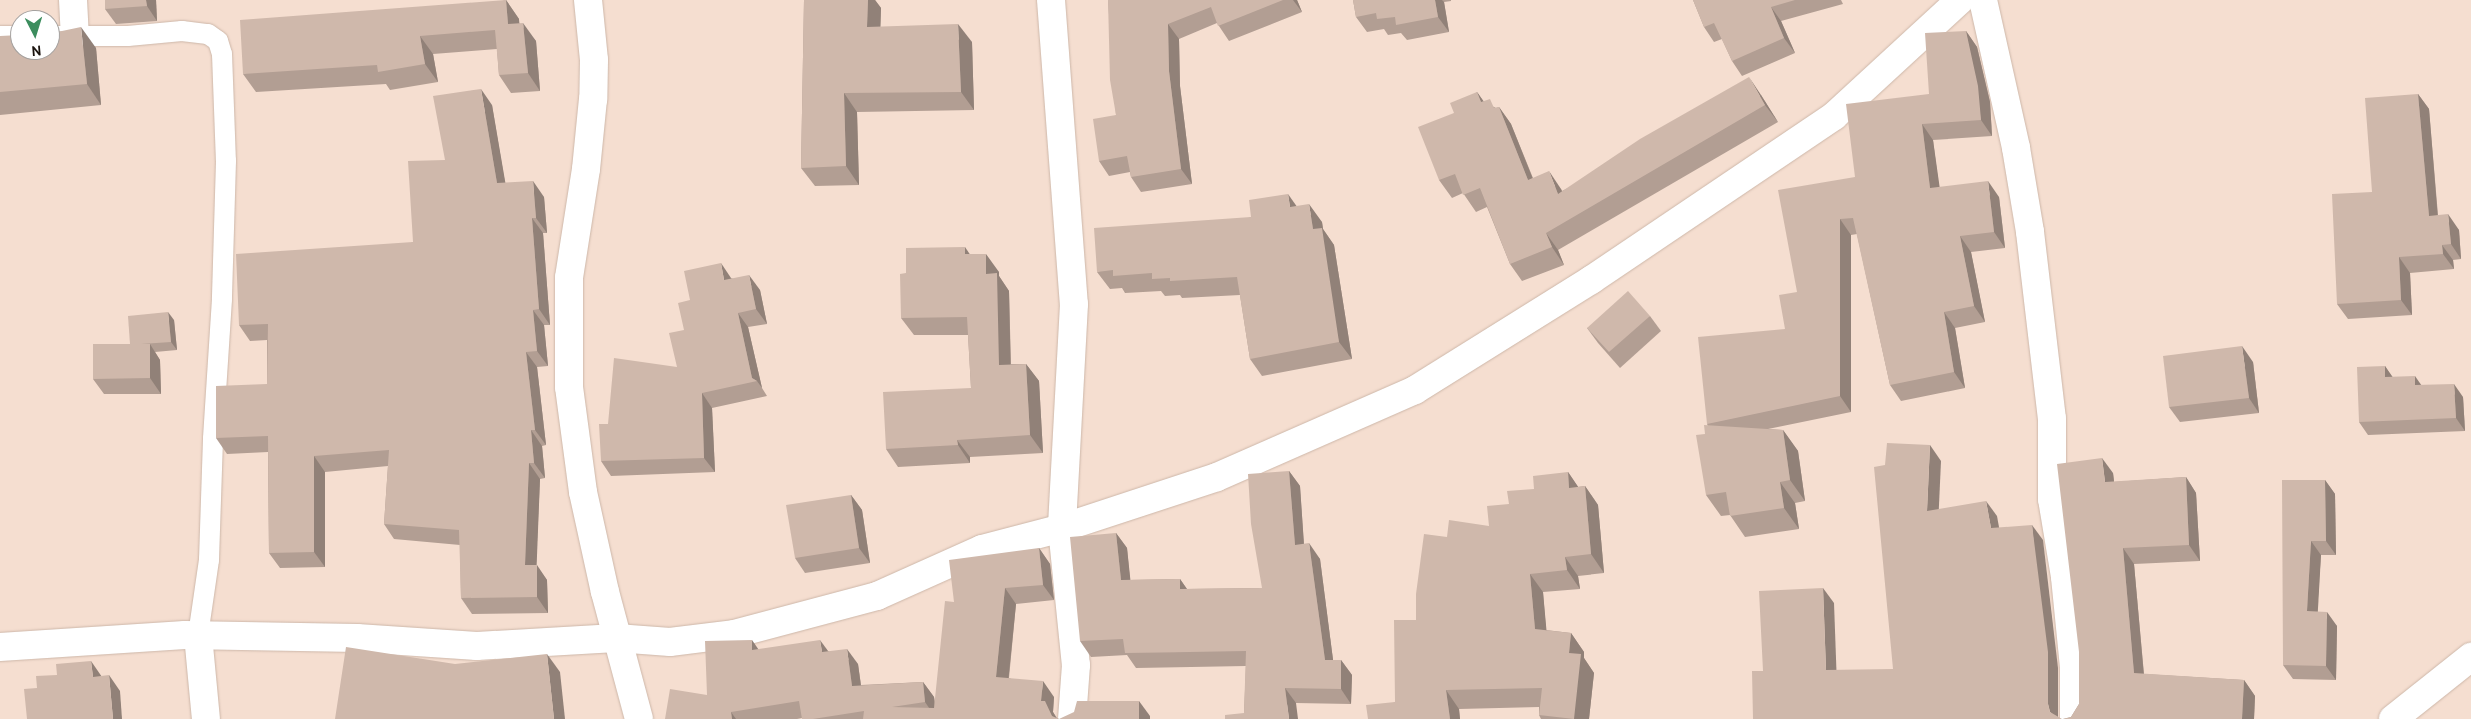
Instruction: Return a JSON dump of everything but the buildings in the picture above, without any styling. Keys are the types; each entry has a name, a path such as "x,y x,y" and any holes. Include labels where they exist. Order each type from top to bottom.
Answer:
{"street":[{"path":"63,36 73,0"},
{"path":"588,0 594,70 586,169 569,278 569,386 583,492 616,638 639,719"},
{"path":"1050,0 1074,304 1062,528 1076,665 1072,719"},
{"path":"0,647 198,635 356,638 477,646 616,638 670,642 734,634 877,596 982,549 1062,528 1217,477 1415,390 1591,280 1834,116 1960,0"},
{"path":"1983,0 2014,138 2030,232 2052,419 2052,499 2065,577 2074,667 2074,719"},
{"path":"198,635 206,719"},
{"path":"2393,719 2471,657"}],"lane":[{"path":"63,36 182,31 208,34 218,41 222,54 226,161 222,299 212,439 209,560 198,635"}]}
